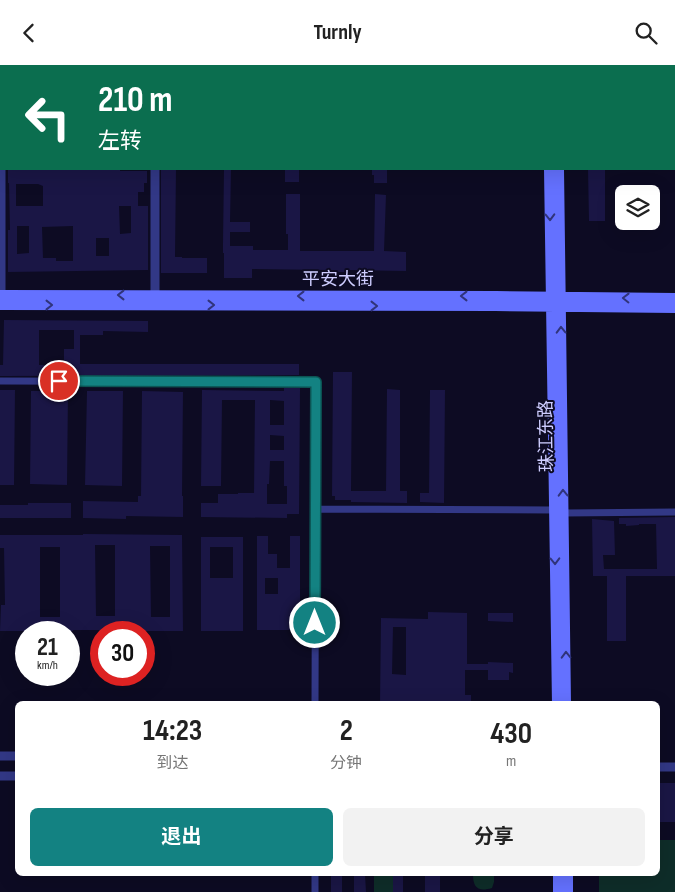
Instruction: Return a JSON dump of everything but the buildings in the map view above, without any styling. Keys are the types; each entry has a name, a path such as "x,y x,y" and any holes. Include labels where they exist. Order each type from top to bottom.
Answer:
{"main road":[{"path":"549,170 555,302 559,512 566,701"},
{"path":"555,302 559,170"},
{"name":"平安大街","path":"1,298 155,295 555,302 675,308"},
{"name":"平安大街","path":"1,298 555,302 675,298"},
{"path":"556,701 559,512"},
{"path":"558,876 558,892"},
{"path":"568,876 568,892"}],"street":[{"path":"1,298 2,170"},
{"path":"154,170 155,295"},
{"path":"0,381 316,382 315,701"},
{"path":"316,509 675,512"},
{"path":"0,756 15,756"},
{"path":"660,767 675,767"},
{"path":"0,776 15,776"},
{"path":"314,892 315,876"}],"green space":[{"path":"660,840 675,840 675,892 599,892 599,876 660,876"},
{"path":"374,876 393,876 393,892 374,892"},
{"path":"473,876 494,876 492,888 480,889 474,883"}],"route":[{"path":"59,381 316,382 315,623"}]}
